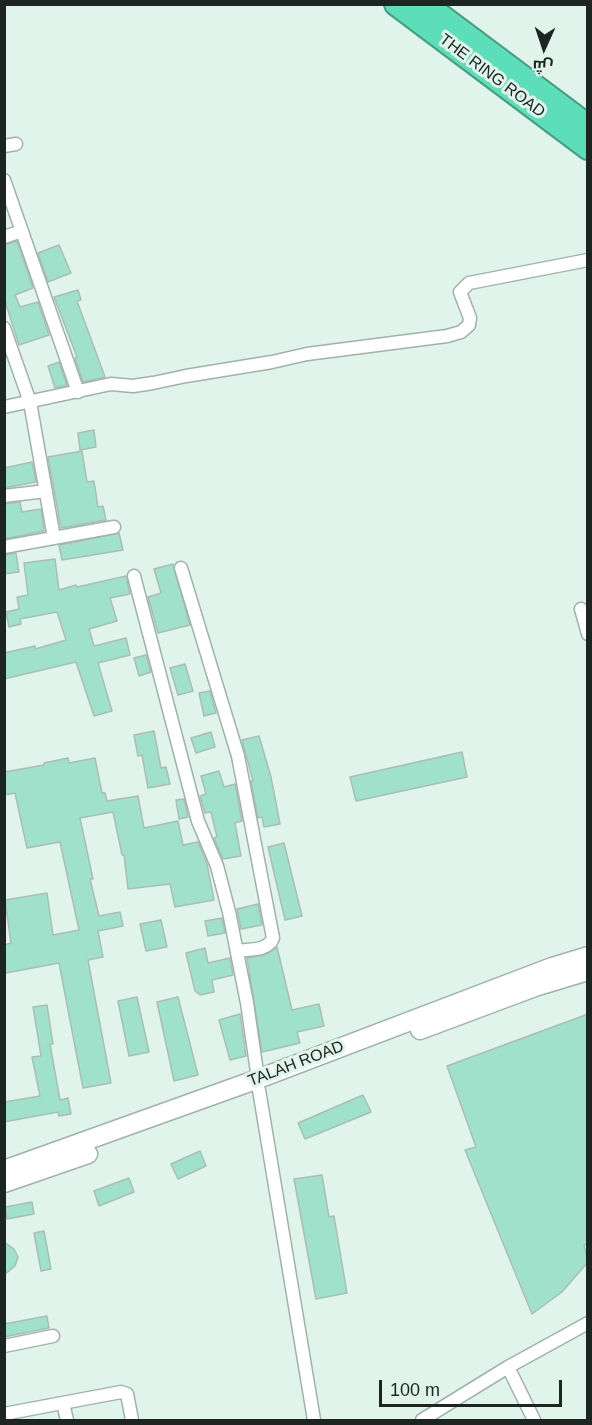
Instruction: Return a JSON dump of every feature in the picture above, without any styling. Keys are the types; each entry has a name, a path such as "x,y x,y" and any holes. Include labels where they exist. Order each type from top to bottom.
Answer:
{"highway":[{"name":"THE RING ROAD","path":"396,4 588,148"},
{"name":"THE RING ROAD","path":"425,4 588,126"}],"main road":[{"name":"TALAH ROAD","path":"4,1183 36,1173 345,1052 582,965"},
{"name":"TALAH ROAD","path":"4,1170 258,1085"}],"street":[{"path":"4,180 78,392"},
{"path":"4,237 22,231"},
{"path":"4,407 111,384 133,386 307,354 447,336 461,332 469,326 470,318 460,292 469,283 588,260"},
{"path":"4,328 30,402 54,538"},
{"path":"4,496 46,491"},
{"path":"4,547 114,527"},
{"path":"181,568 238,756 273,938 266,947 238,951"},
{"path":"134,576 198,821 217,866 238,951 314,1420"},
{"path":"581,609 588,634"},
{"path":"422,1420 508,1367 588,1323"},
{"path":"4,1346 53,1336"},
{"path":"508,1367 534,1420"},
{"path":"4,1414 121,1392 127,1394 132,1420"},
{"path":"63,1403 67,1420"}],"building":[{"path":"17,241 33,288 15,295 20,307 38,302 49,335 19,345 4,298 4,245"},
{"path":"59,245 71,273 48,282 38,253"},
{"path":"78,290 81,300 77,301 105,377 83,382 75,358 77,357 54,297"},
{"path":"59,362 67,385 55,388 48,366"},
{"path":"94,430 96,447 80,450 78,433"},
{"path":"82,451 87,482 94,481 98,507 103,506 106,520 61,528 48,457"},
{"path":"32,462 36,482 4,488 4,468"},
{"path":"20,502 22,512 41,509 44,531 4,539 4,504"},
{"path":"119,533 123,550 62,560 59,545"},
{"path":"16,553 19,572 4,574 4,555"},
{"path":"55,559 59,590 126,576 130,594 110,598 117,621 89,629 94,646 126,638 130,655 98,663 112,711 94,716 76,662 4,679 4,653 35,646 35,649 66,640 57,612 20,619 21,624 9,627 6,612 19,609 17,597 28,595 24,563"},
{"path":"173,564 190,625 158,633 148,597 161,593 154,569"},
{"path":"146,655 151,672 139,676 134,658"},
{"path":"185,664 193,691 178,695 170,668"},
{"path":"210,691 216,713 204,716 199,693"},
{"path":"154,731 161,768 166,767 170,784 148,788 142,755 138,756 134,735"},
{"path":"211,732 215,747 196,753 191,738"},
{"path":"259,736 271,777 280,824 264,827 262,817 258,818 251,781 253,781 242,740"},
{"path":"462,752 467,777 356,801 350,777"},
{"path":"68,758 69,763 95,758 102,793 105,793 107,801 138,796 144,828 178,821 183,845 198,842 207,864 214,900 175,907 170,884 128,889 124,855 122,855 113,812 80,818 99,916 120,912 123,926 98,931 103,957 88,960 111,1083 83,1088 59,963 6,973 4,965 4,945 11,943 5,900 47,893 53,935 79,930 60,842 27,848 15,793 4,795 4,772"},
{"path":"219,771 224,787 235,784 242,821 235,823 241,856 223,859 214,838 217,837 211,812 205,813 200,796 206,794 201,776"},
{"path":"184,799 188,817 179,819 176,800"},
{"path":"284,843 302,916 285,920 268,847"},
{"path":"258,904 262,925 241,929 237,909"},
{"path":"222,918 225,933 208,936 205,921"},
{"path":"161,920 167,947 146,951 140,924"},
{"path":"277,947 292,1010 319,1004 324,1026 297,1032 300,1043 262,1052 247,958 265,955"},
{"path":"205,948 208,963 230,958 233,975 212,980 214,992 200,995 195,991 186,953"},
{"path":"137,997 149,1052 129,1056 118,1001"},
{"path":"178,997 198,1075 174,1081 157,1002"},
{"path":"47,1005 53,1044 50,1044 60,1100 68,1098 71,1114 59,1116 58,1112 4,1122 4,1102 40,1096 32,1057 41,1056 33,1007"},
{"path":"240,1014 246,1056 230,1060 219,1020"},
{"path":"588,1014 588,1244 584,1245 588,1262 562,1292 532,1314 465,1150 476,1147 447,1066"},
{"path":"363,1095 371,1112 305,1139 298,1123"},
{"path":"200,1151 206,1166 178,1179 171,1164"},
{"path":"322,1175 329,1217 334,1216 347,1293 316,1299 294,1179"},
{"path":"129,1178 134,1192 99,1206 94,1191"},
{"path":"32,1202 34,1214 7,1219 5,1207"},
{"path":"44,1231 51,1269 41,1271 34,1233"},
{"path":"4,1242 14,1249 18,1257 15,1266 4,1275"},
{"path":"47,1316 49,1328 4,1337 4,1324"}]}
